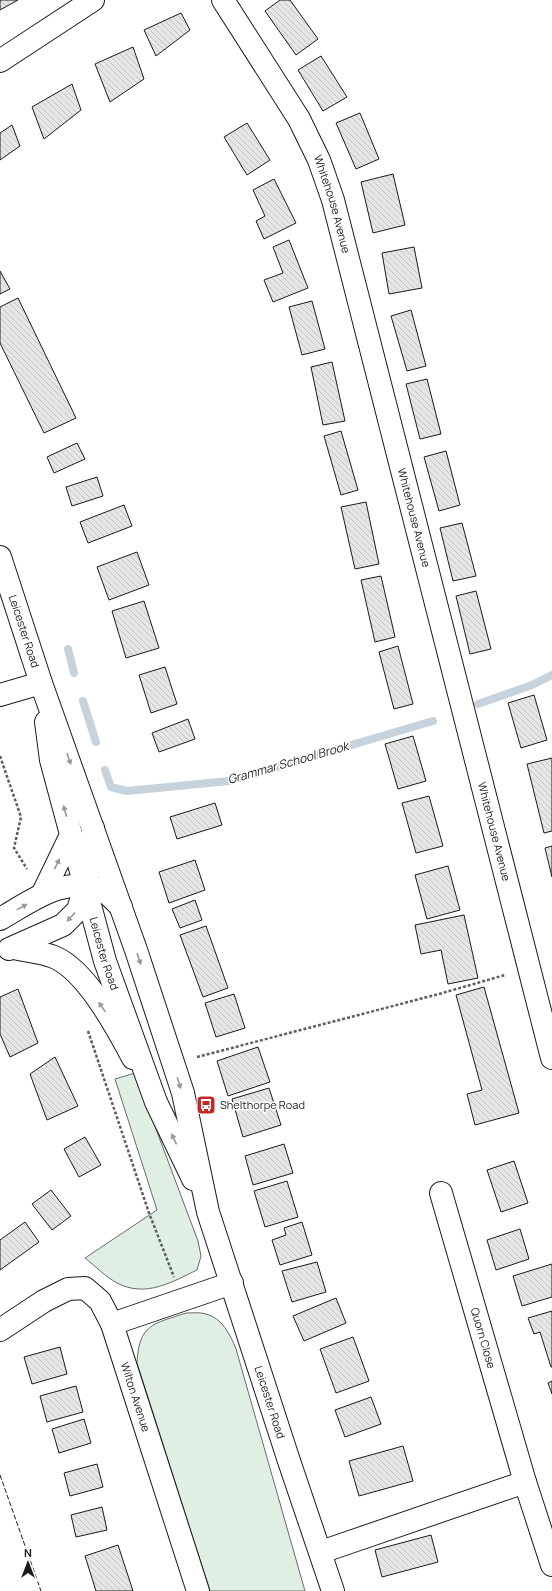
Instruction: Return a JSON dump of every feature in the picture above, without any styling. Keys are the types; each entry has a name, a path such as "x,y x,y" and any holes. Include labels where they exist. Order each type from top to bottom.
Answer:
{"main road":[{"path":"0,61 93,0"},
{"name":"Whitehouse Avenue","path":"223,0 299,119 319,160 333,200 552,1058"},
{"name":"Leicester Road","path":"0,557 41,683 94,827 183,1093 208,1212 333,1591"},
{"path":"0,694 41,683"},
{"name":"Leicester Road","path":"41,683 51,760 105,961 156,1102 208,1212"},
{"path":"7,950 63,925 78,910 92,856 94,827"},
{"path":"43,893 71,835"},
{"path":"0,919 43,893 67,885 104,891 121,907"},
{"path":"7,950 54,957 73,969 115,1024 156,1102"},
{"name":"Quorn Close","path":"441,1193 525,1482 552,1565"},
{"path":"112,1324 232,1284"},
{"name":"Wilton Avenue","path":"0,1330 44,1301 68,1289 85,1288 100,1301 112,1324 198,1591"},
{"path":"321,1552 525,1482"}],"path":[{"path":"0,756 21,817 14,848 43,893"},
{"path":"173,1063 439,994 529,968"},
{"path":"86,1026 149,1213 176,1283 180,1301"}],"green space":[{"path":"135,1073 198,1241 201,1256 197,1270 158,1287 148,1289 138,1289 117,1283 85,1258 157,1210 115,1079"},
{"path":"186,1313 204,1313 217,1319 225,1327 234,1343 305,1591 210,1591 137,1363 138,1350 145,1333 157,1323"}],"building":[{"path":"0,0 18,0 0,10"},
{"path":"280,0 290,0 318,39 296,55 265,11"},
{"path":"181,13 190,30 156,56 144,30"},
{"path":"133,47 144,79 110,102 95,64"},
{"path":"321,56 347,97 323,111 298,70"},
{"path":"72,84 81,110 44,139 32,107"},
{"path":"360,113 379,159 356,169 336,123"},
{"path":"247,123 270,160 247,175 224,137"},
{"path":"12,125 20,146 0,160 0,133"},
{"path":"393,174 405,225 373,233 361,182"},
{"path":"274,179 296,223 264,239 256,221 265,216 253,190"},
{"path":"289,240 308,288 273,302 264,280 283,273 273,247"},
{"path":"414,247 422,288 389,294 382,253"},
{"path":"0,271 10,289 0,294"},
{"path":"18,298 76,418 44,433 0,343 0,307"},
{"path":"312,301 325,349 302,355 289,307"},
{"path":"411,310 426,366 407,371 391,316"},
{"path":"332,362 345,421 323,425 311,367"},
{"path":"427,379 441,434 420,439 406,384"},
{"path":"341,431 358,490 341,495 324,436"},
{"path":"77,443 85,459 54,473 47,457"},
{"path":"446,451 460,505 439,511 424,457"},
{"path":"97,477 103,496 72,506 66,487"},
{"path":"366,502 379,564 355,569 341,507"},
{"path":"124,505 132,526 88,543 80,522"},
{"path":"462,523 476,576 453,581 440,528"},
{"path":"137,552 149,585 109,600 97,567"},
{"path":"381,576 395,637 375,642 361,580"},
{"path":"476,591 491,649 470,654 456,596"},
{"path":"144,601 159,648 126,658 112,611"},
{"path":"398,646 413,704 394,709 379,652"},
{"path":"165,667 177,704 151,713 139,675"},
{"path":"534,695 547,740 521,748 508,703"},
{"path":"188,719 195,739 159,752 152,733"},
{"path":"413,736 426,781 398,789 385,744"},
{"path":"552,758 552,831 544,833 527,764"},
{"path":"429,796 443,846 416,853 402,803"},
{"path":"215,803 222,825 177,839 170,817"},
{"path":"552,846 552,877 545,848"},
{"path":"195,860 205,890 169,903 159,872"},
{"path":"448,866 460,910 427,919 415,875"},
{"path":"195,900 202,920 180,928 172,909"},
{"path":"464,915 478,978 448,984 441,950 421,954 415,925"},
{"path":"206,926 228,988 203,997 180,935"},
{"path":"484,987 519,1113 475,1125 467,1094 482,1090 456,995"},
{"path":"18,989 38,1043 10,1057 0,1034 0,997"},
{"path":"234,994 245,1028 216,1037 205,1003"},
{"path":"258,1047 270,1082 228,1096 217,1061"},
{"path":"55,1057 78,1106 47,1120 30,1074"},
{"path":"269,1088 281,1125 243,1137 232,1099"},
{"path":"85,1137 101,1165 79,1177 64,1149"},
{"path":"284,1144 293,1173 253,1185 245,1156"},
{"path":"514,1161 528,1203 501,1212 487,1170"},
{"path":"287,1181 298,1217 265,1227 254,1191"},
{"path":"51,1190 71,1216 52,1230 32,1204"},
{"path":"25,1222 39,1242 0,1270 0,1240"},
{"path":"302,1222 312,1255 280,1265 272,1240 286,1235 284,1228"},
{"path":"520,1229 529,1259 496,1270 487,1240"},
{"path":"317,1262 326,1292 292,1302 282,1271"},
{"path":"552,1264 552,1297 522,1306 513,1276"},
{"path":"336,1298 346,1323 304,1341 293,1316"},
{"path":"552,1311 551,1367 540,1332 534,1334 528,1318"},
{"path":"353,1337 369,1381 336,1393 320,1349"},
{"path":"60,1347 67,1374 32,1384 24,1357"},
{"path":"552,1381 552,1394 548,1383"},
{"path":"76,1386 83,1412 47,1422 40,1396"},
{"path":"371,1397 381,1424 345,1437 335,1410"},
{"path":"84,1419 91,1443 59,1453 52,1429"},
{"path":"403,1446 413,1481 359,1496 349,1461"},
{"path":"97,1464 103,1487 70,1496 64,1473"},
{"path":"102,1507 107,1530 76,1537 71,1515"},
{"path":"431,1535 438,1562 382,1577 375,1550"},
{"path":"118,1545 133,1591 96,1591 85,1556"}],"waterway":[{"name":"Grammar School Brook","path":"68,649 74,673"},
{"name":"Grammar School Brook","path":"478,704 532,685 552,675"},
{"name":"Grammar School Brook","path":"83,701 96,742"},
{"name":"Grammar School Brook","path":"105,770 111,787 127,791 229,781 433,721"}],"fence":[{"path":"0,1475 41,1591"}],"place":[{"name":"Shelthorpe Road","path":"206,1105"}]}
